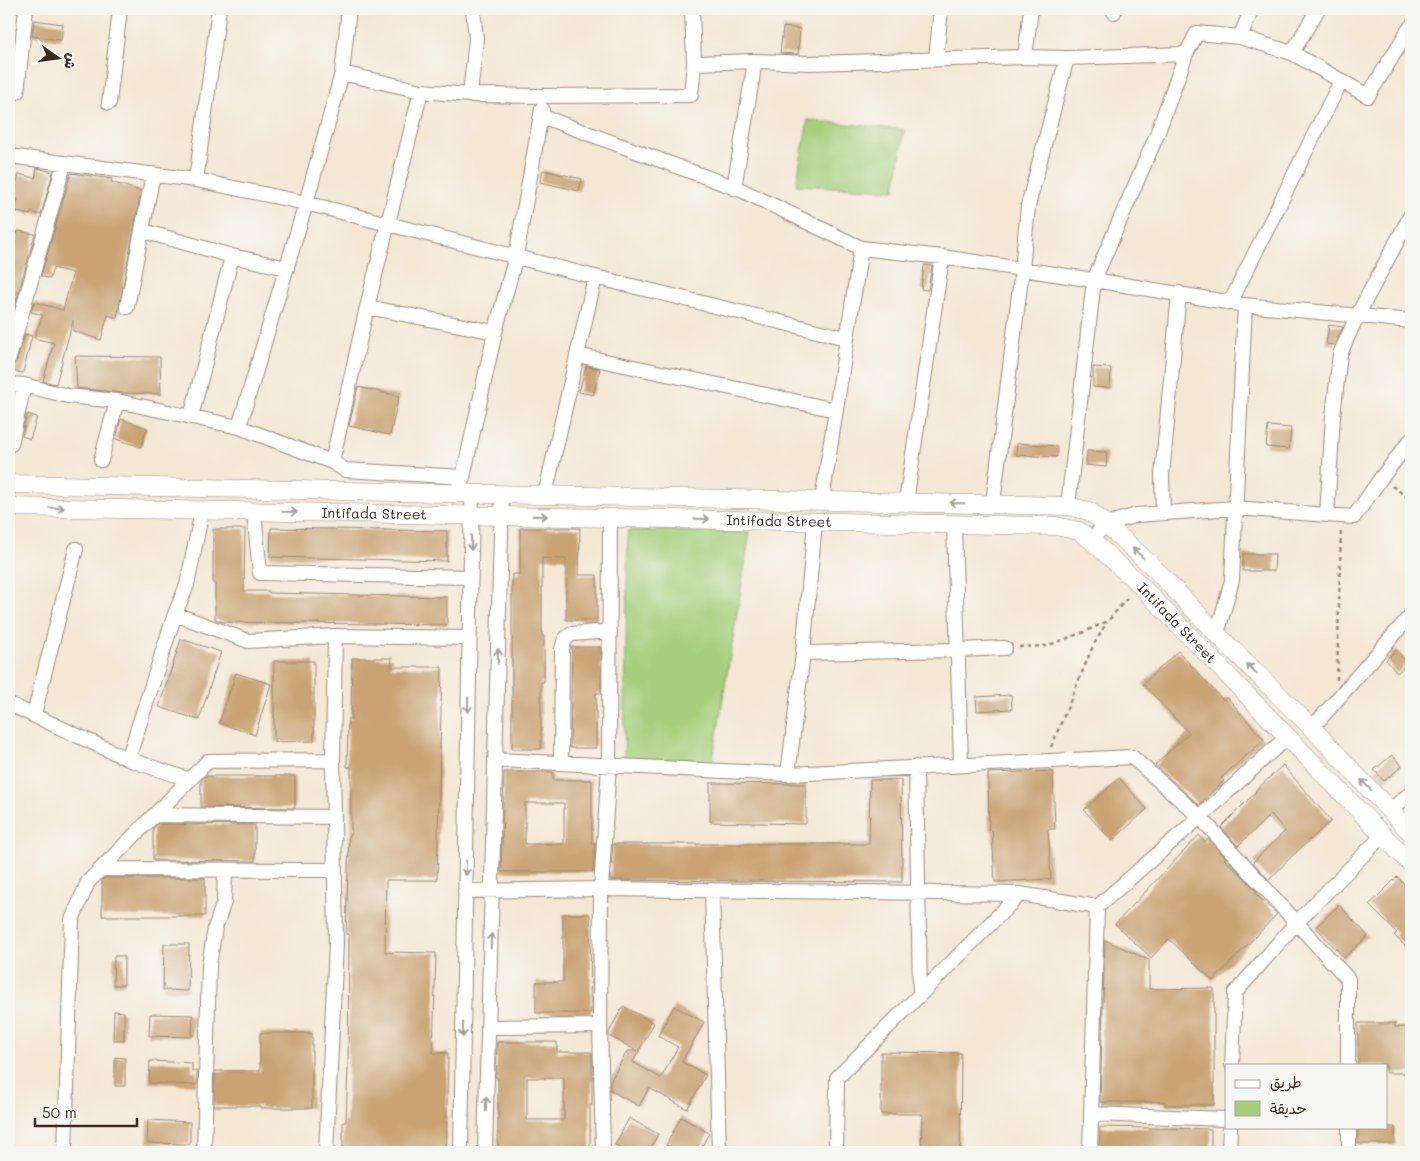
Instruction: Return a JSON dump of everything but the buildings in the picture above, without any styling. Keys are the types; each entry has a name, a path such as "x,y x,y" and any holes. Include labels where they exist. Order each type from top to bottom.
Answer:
{"main road":[{"name":"Intifada Street","path":"9,484 464,488 502,494 1060,505 1089,512 1106,524 1152,566 1217,634 1312,728 1411,833"},
{"name":"Intifada Street","path":"9,507 1050,526 1078,531 1091,540 1140,584 1411,864"}],"street":[{"path":"17,92 26,9"},
{"path":"109,104 120,9"},
{"path":"196,180 218,9"},
{"path":"239,427 306,203 342,73 349,9"},
{"path":"470,95 476,39 474,9"},
{"path":"342,73 420,91 470,95 691,94 694,63 691,9"},
{"path":"936,59 941,9"},
{"path":"1026,57 1031,9"},
{"path":"1240,37 1252,9"},
{"path":"1292,53 1318,9"},
{"path":"1050,526 1060,505 1094,280 1156,137 1186,54 1197,33 1240,37 1292,53 1368,96 1411,26"},
{"path":"694,63 810,63 1186,54"},
{"path":"993,503 1022,270 1028,206 1067,58"},
{"path":"734,188 755,62"},
{"path":"1230,303 1342,81"},
{"path":"332,462 367,307 420,91"},
{"path":"462,1152 471,515 464,488 495,332 516,256 544,96"},
{"path":"541,116 734,188 861,248 942,257 1179,293 1245,305 1411,321"},
{"path":"9,156 196,180 306,203 595,277 846,338"},
{"path":"9,358 64,164"},
{"path":"126,307 143,231 153,174"},
{"path":"1334,516 1333,416 1340,354 1357,316 1411,215"},
{"path":"143,231 232,256 286,268"},
{"path":"822,500 861,248"},
{"path":"191,418 232,256"},
{"path":"906,502 942,257"},
{"path":"545,495 595,277"},
{"path":"1163,514 1162,475 1179,293"},
{"path":"1217,634 1232,580 1245,305"},
{"path":"367,307 495,332"},
{"path":"577,355 836,410"},
{"path":"9,384 24,385 68,396 117,401 239,427 332,462 345,470 464,488"},
{"path":"11,444 24,385"},
{"path":"101,460 117,401"},
{"path":"1091,540 1106,524 1137,515 1235,508 1354,517 1381,478 1411,440"},
{"path":"485,1152 502,494"},
{"path":"128,759 187,585 202,511"},
{"path":"254,512 260,573 470,577"},
{"path":"603,1152 600,1026 601,889 609,766 610,518"},
{"path":"788,774 803,653 815,522"},
{"path":"954,524 961,764"},
{"path":"34,714 76,548"},
{"path":"176,614 248,641 335,636 469,638"},
{"path":"1312,728 1411,615"},
{"path":"561,763 562,649 565,639 572,634 610,631"},
{"path":"326,1152 336,944 333,818 335,636"},
{"path":"803,653 1004,648"},
{"path":"9,704 128,759 190,780"},
{"path":"1090,1152 1097,907 1200,818 1287,737"},
{"path":"495,760 788,774 1132,757 1200,818 1348,979 1348,1064"},
{"path":"65,1152 72,920 88,882 208,761 333,760"},
{"path":"916,767 920,994"},
{"path":"1389,811 1411,793"},
{"path":"154,815 333,818"},
{"path":"1232,1064 1235,992 1296,923 1383,835"},
{"path":"101,869 334,870"},
{"path":"204,1152 209,965 215,928 224,902 225,870"},
{"path":"465,891 601,889 1020,894 1097,907"},
{"path":"712,890 719,1152"},
{"path":"836,1152 838,1078 1020,894"},
{"path":"488,1027 600,1026"},
{"path":"1091,1114 1225,1119"},
{"path":"1230,1128 1230,1152"},
{"path":"1349,1128 1349,1152"}],"path":[{"path":"1381,478 1411,500"},
{"path":"1334,516 1336,700"},
{"path":"1046,761 1093,646 1108,621 1140,584"},
{"path":"1004,648 1046,646 1108,621"}],"green space":[{"path":"808,120 904,130 895,190 796,185"},
{"path":"628,530 750,533 712,765 624,761"}]}
